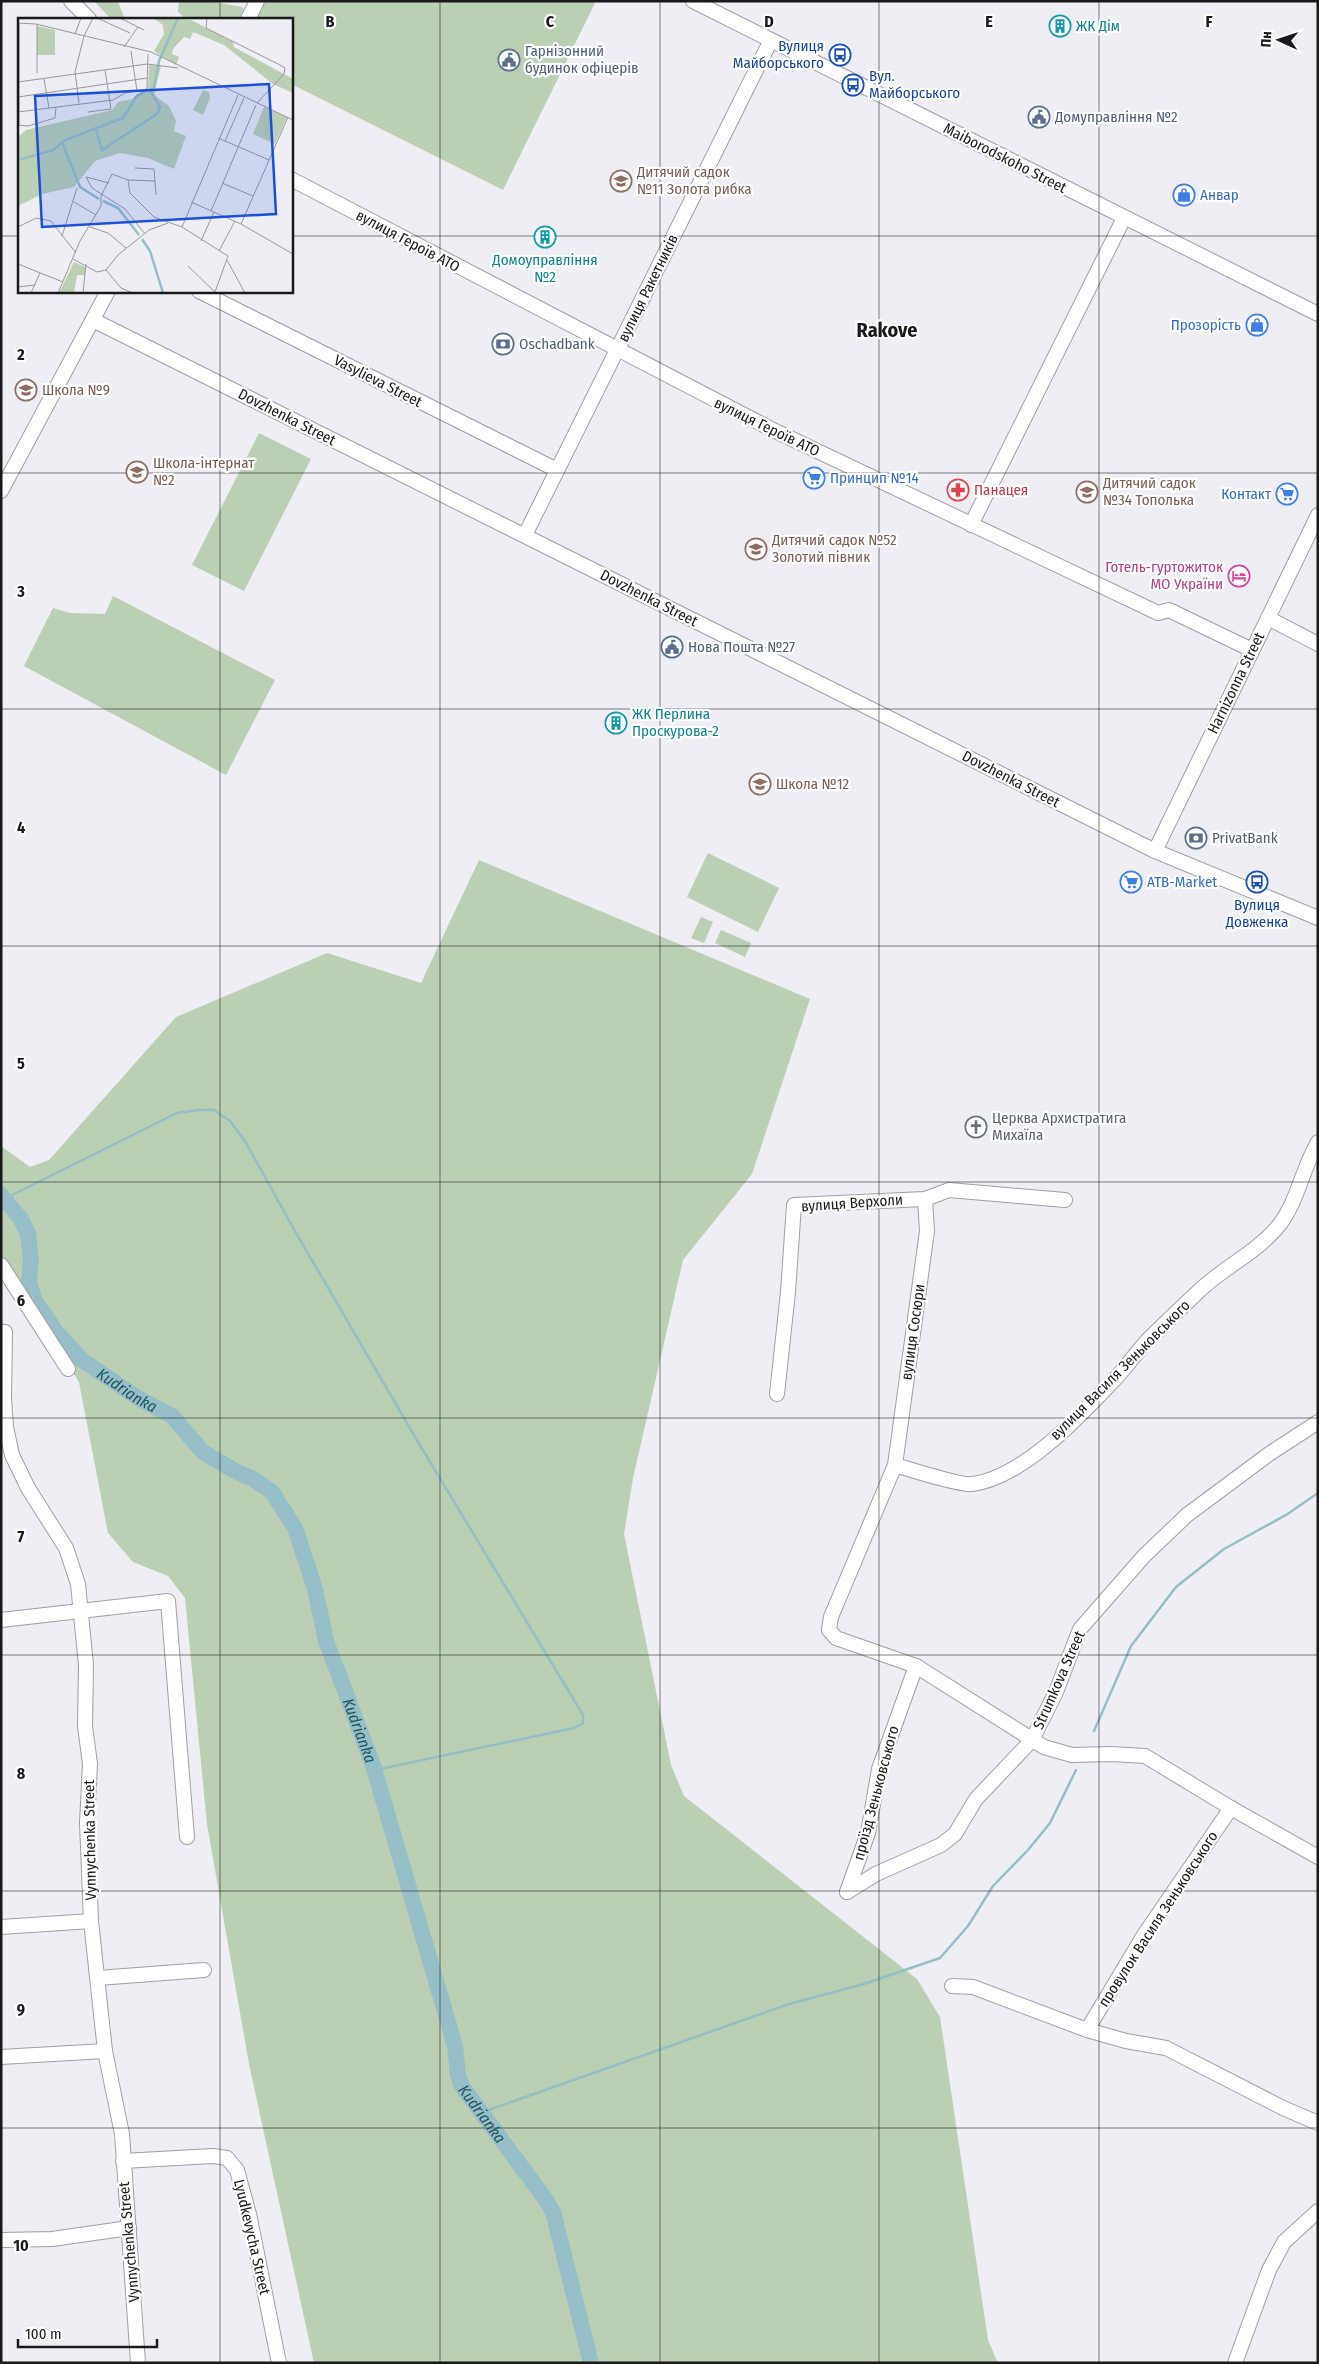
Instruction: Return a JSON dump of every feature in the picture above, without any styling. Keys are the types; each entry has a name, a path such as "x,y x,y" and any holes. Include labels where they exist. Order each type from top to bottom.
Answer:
{"street":[{"path":"71,1 88,18"},
{"path":"248,18 257,1"},
{"name":"Maiborodskoho Street","path":"693,1 1318,314"},
{"name":"вулиця Ракетників","path":"525,536 771,40"},
{"name":"вулиця Героїв АТО","path":"292,181 771,430 1158,613 1169,610 1252,650"},
{"path":"971,525 1124,218"},
{"path":"1,492 107,292"},
{"name":"Vasylieva Street","path":"201,292 557,470"},
{"name":"Dovzhenka Street","path":"93,320 1155,851 1318,918"},
{"name":"Harnizonna Street","path":"1155,851 1318,515"},
{"path":"1268,618 1318,644"},
{"name":"вулиця Василя Зеньковського","path":"895,1465 970,1485 996,1478 1031,1458 1114,1381 1146,1343 1185,1304 1206,1285 1264,1241 1280,1223 1291,1205 1307,1161 1318,1142"},
{"name":"вулиця Верхоли","path":"777,1394 788,1292 794,1206 925,1199 949,1190 1065,1200"},
{"name":"вулиця Сосюри","path":"895,1465 927,1231 925,1199"},
{"path":"1,1264 68,1369"},
{"name":"Vynnychenka Street","path":"3,1332 6,1427 12,1455 28,1488 66,1548 74,1565 78,1584 86,1665 86,1726 90,1764 87,1823 91,1921 105,2051 122,2134 138,2363"},
{"name":"Strumkova Street","path":"847,1892 876,1874 941,1844 955,1834 976,1799 1032,1740 1056,1692 1080,1629 1144,1556 1187,1515 1269,1454 1318,1422"},
{"path":"895,1465 831,1617 829,1630 836,1638 916,1666 1044,1747 1072,1755 1145,1756 1230,1808 1318,1857"},
{"path":"1,1620 168,1601 187,1837"},
{"name":"проїзд Зеньковського","path":"847,1892 868,1833 879,1768 916,1666"},
{"name":"провулок Василя Зеньковського","path":"1087,2030 1144,1935 1230,1808"},
{"path":"1,1927 91,1921"},
{"path":"98,1978 204,1970"},
{"path":"952,1986 973,1987 1087,2030 1126,2041 1166,2048 1283,2108 1318,2122"},
{"path":"1,2057 105,2051"},
{"name":"Lyudkevycha Street","path":"123,2161 213,2156 228,2158 237,2170 249,2214 279,2363"},
{"path":"1235,2363 1269,2270 1284,2242 1318,2211"},
{"path":"1,2240 52,2239 129,2228"}],"green space":[{"path":"94,1 118,2 125,18 110,18"},
{"path":"179,1 210,1 242,7 244,10 240,18 185,18 178,12"},
{"path":"261,1 596,1 503,190 292,84 292,18 253,18"},
{"path":"259,433 311,459 244,591 192,565"},
{"path":"113,596 275,680 226,775 24,666 53,608 70,613 105,614"},
{"path":"708,853 779,888 758,932 687,897"},
{"path":"479,860 810,999 752,1174 683,1260 633,1478 624,1534 671,1765 684,1796 917,1979 940,2017 988,2340 998,2363 314,2363 249,2064 207,1824 185,1598 168,1576 133,1562 108,1533 79,1382 1,1256 1,1146 30,1167 49,1160 176,1017 327,953 421,983"},
{"path":"701,917 713,922 704,943 691,938"},
{"path":"721,930 751,943 745,957 715,943"}],"waterway":[{"path":"4,1199 177,1113 214,1110 230,1121 245,1141 292,1226 418,1442 583,1715 583,1723 574,1728 375,1770"},
{"name":"Kudrianka","path":"1,1195 21,1219 28,1234 31,1259 29,1283 35,1301 57,1333 82,1360 138,1398 172,1416 203,1452 235,1471 253,1479 272,1492 295,1528 315,1589 326,1641 373,1765 455,2046 458,2075 462,2086 553,2212 591,2363"},
{"path":"1094,1731 1131,1646 1176,1587 1224,1549 1286,1515 1318,1493"},
{"path":"483,2112 789,2004 864,1984 940,1958 968,1926 993,1886 1028,1850 1050,1823 1076,1770"}],"place":[{"name":"ЖК Дім","path":"1060,26"},
{"name":"Вулиця Майборського","path":"840,55"},
{"name":"Гарнізонний будинок офіцерів","path":"509,60"},
{"name":"Вул. Майборського","path":"853,85"},
{"name":"Домуправління №2","path":"1039,117"},
{"name":"Дитячий садок №11 Золота рибка","path":"621,181"},
{"name":"Анвар","path":"1184,195"},
{"name":"Домоуправління №2","path":"545,237"},
{"name":"Прозорість","path":"1257,325"},
{"name":"Oschadbank","path":"503,344"},
{"name":"Школа №9","path":"26,390"},
{"name":"Школа-інтернат №2","path":"137,472"},
{"name":"Принцип №14","path":"814,478"},
{"name":"Панацея","path":"958,490"},
{"name":"Дитячий садок №34 Тополька","path":"1087,492"},
{"name":"Контакт","path":"1287,494"},
{"name":"Дитячий садок №52 Золотий півник","path":"756,549"},
{"name":"Готель-гуртожиток МО України","path":"1239,576"},
{"name":"Нова Пошта №27","path":"672,647"},
{"name":"ЖК Перлина Проскурова-2","path":"616,723"},
{"name":"Школа №12","path":"760,784"},
{"name":"PrivatBank","path":"1196,838"},
{"name":"ATB-Market","path":"1131,882"},
{"name":"Вулиця Довженка","path":"1257,882"},
{"name":"Церква Архистратига Михаїла","path":"976,1127"}],"district":[{"name":"Rakove","path":"887,330"}]}
